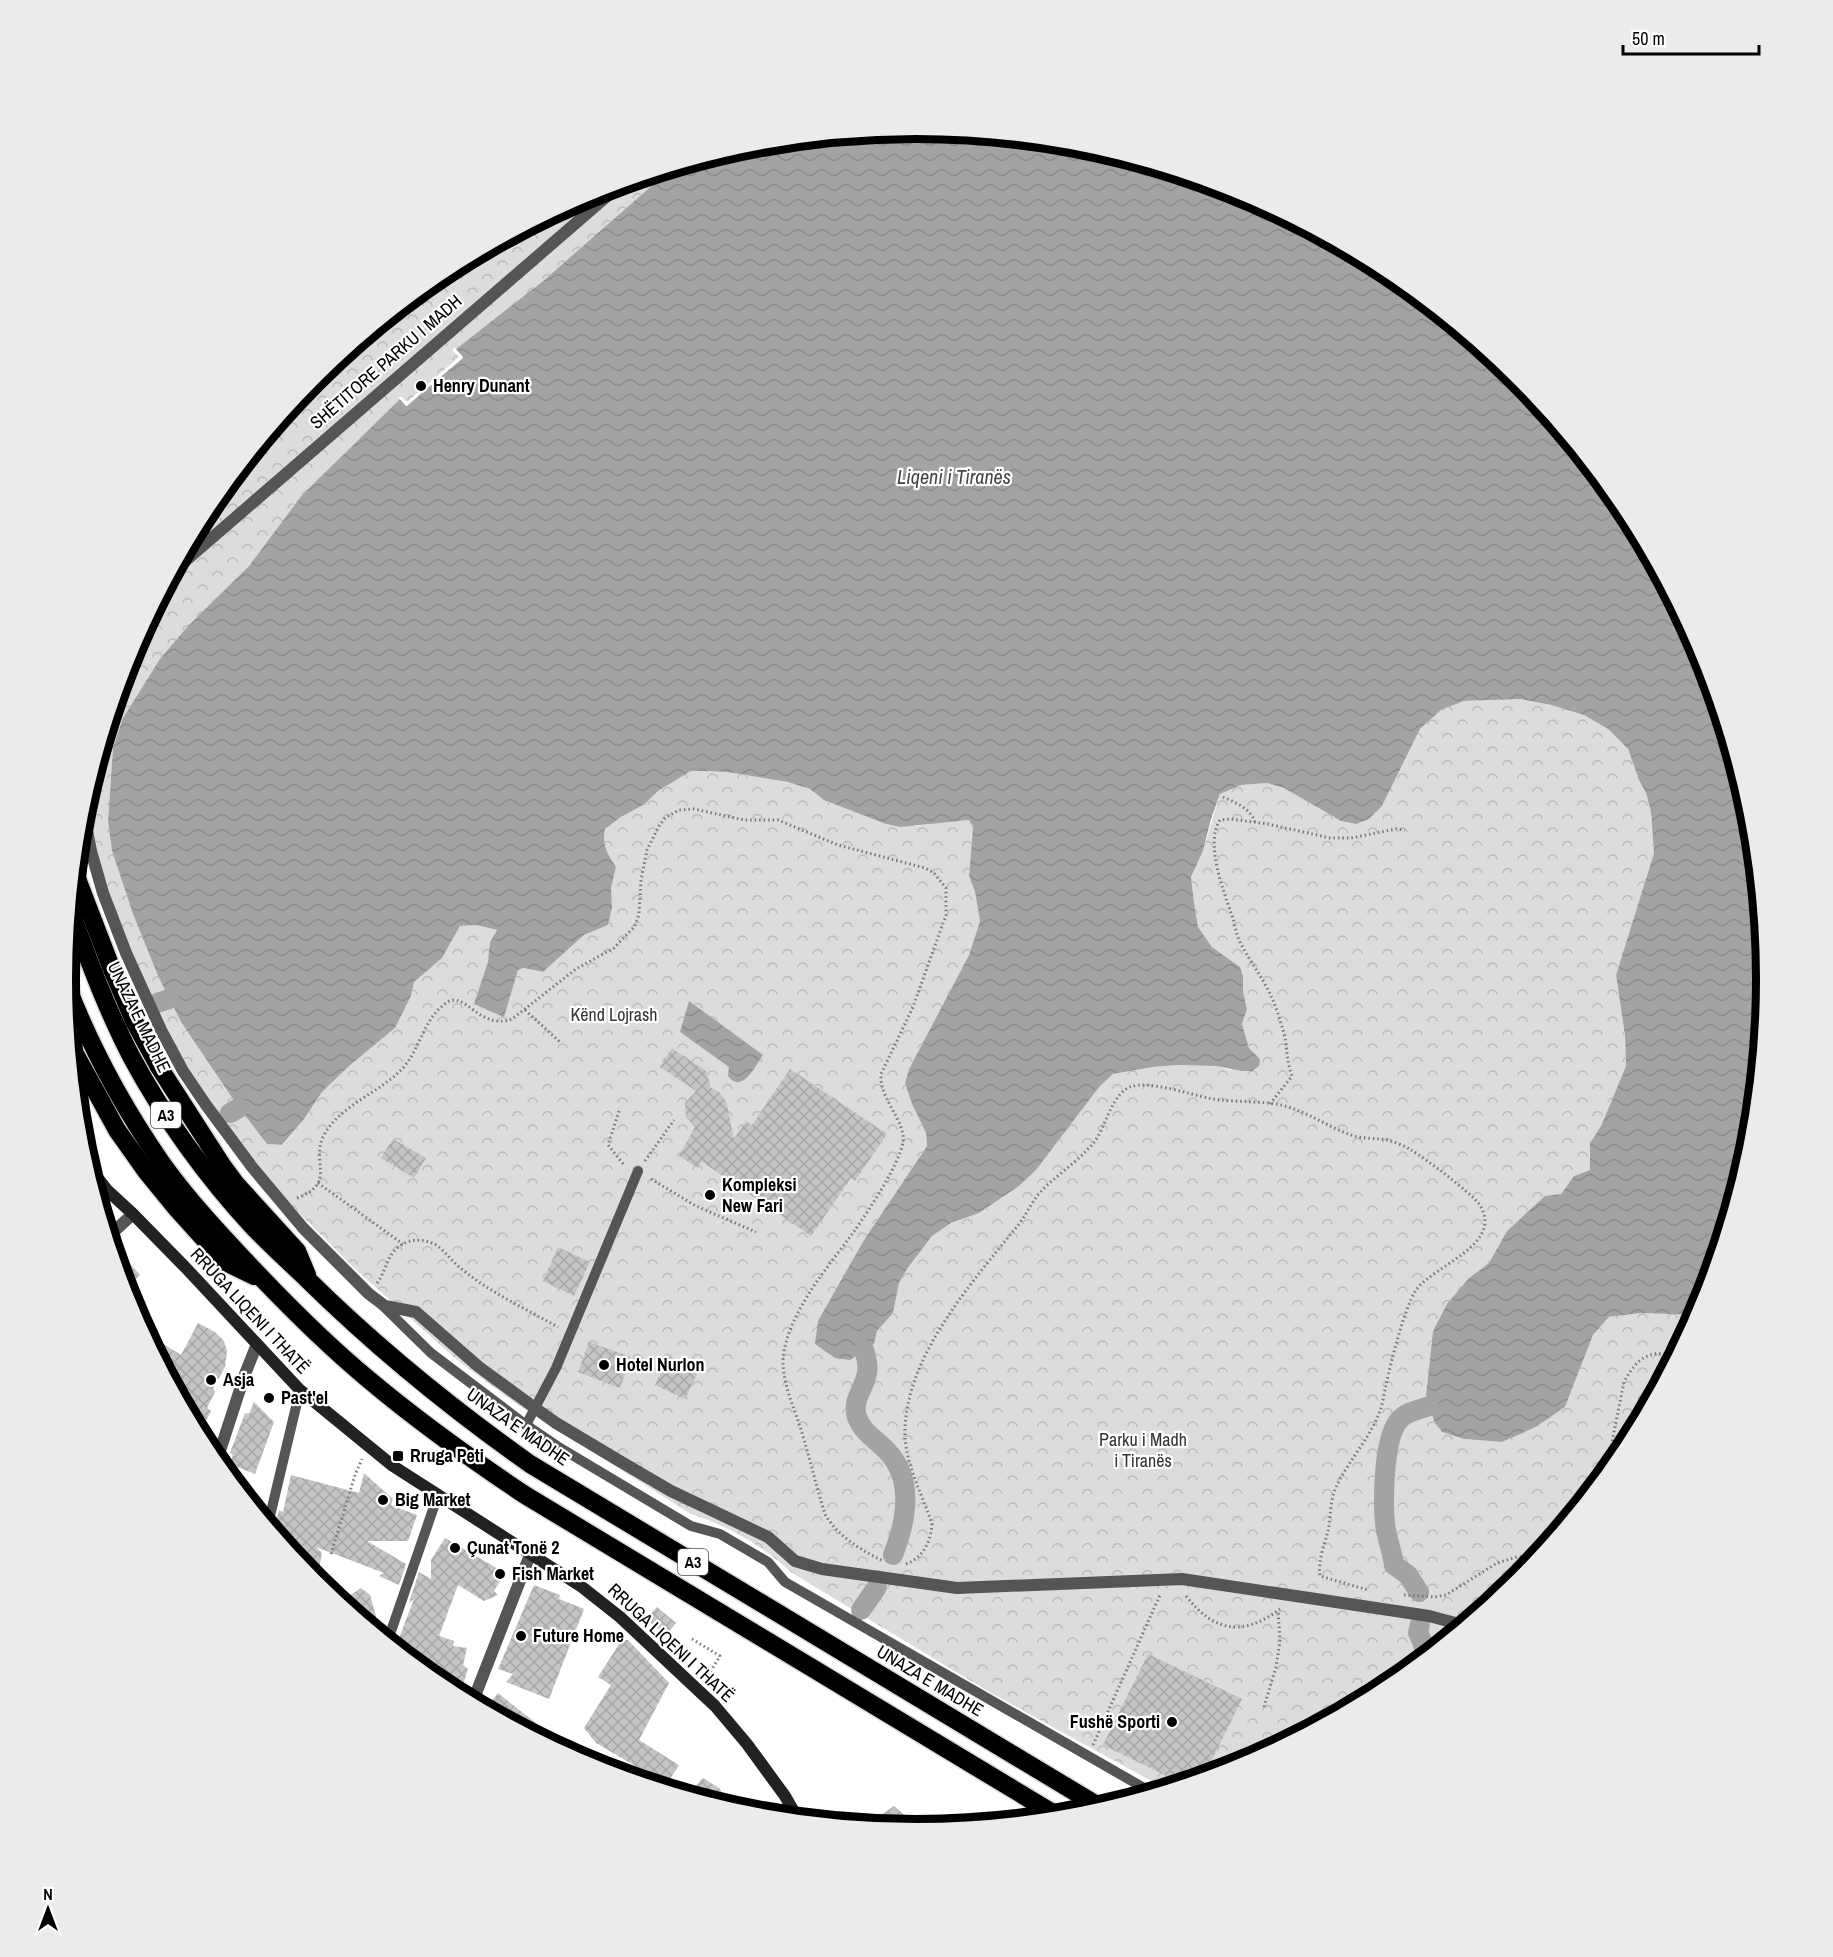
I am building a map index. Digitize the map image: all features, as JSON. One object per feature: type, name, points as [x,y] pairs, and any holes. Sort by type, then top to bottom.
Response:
[{"type":"highway","points":[[82,891],[134,1021],[159,1067],[193,1123],[236,1184],[297,1251],[310,1282]]},
{"type":"highway","name":"UNAZA E MADHE","points":[[78,931],[94,976],[120,1034],[166,1115],[193,1155],[254,1228],[383,1352],[476,1426],[530,1464],[1089,1800]]},
{"type":"highway","name":"A3","points":[[77,1009],[99,1059],[125,1106],[186,1195],[265,1281],[366,1378],[473,1461],[618,1553],[1044,1808]]},
{"type":"highway","points":[[82,1066],[117,1130],[177,1209],[225,1262],[265,1281]]},
{"type":"street","name":"SHËTITORE PARKU I MADH","points":[[189,557],[604,199]]},
{"type":"street","points":[[89,841],[103,893],[126,953],[161,1030],[183,1071],[225,1132],[304,1229],[378,1302],[385,1306],[416,1312],[480,1367],[556,1423],[671,1491],[768,1538],[788,1556],[804,1564],[846,1573],[957,1588],[1171,1579],[1207,1582],[1429,1616],[1455,1623]]},
{"type":"street","name":"RRUGA LIQENI I THATË","points":[[102,1184],[300,1390],[393,1466],[582,1587],[620,1617],[715,1706],[747,1744],[791,1808]]},
{"type":"street","points":[[115,1230],[133,1214]]},
{"type":"street","points":[[221,1449],[245,1374],[258,1344]]},
{"type":"street","points":[[476,1693],[530,1555]]},
{"type":"lane","points":[[526,1425],[556,1368],[637,1175]]},
{"type":"lane","points":[[378,1302],[431,1353],[557,1446],[691,1526],[720,1534],[768,1562],[785,1582],[1143,1787]]},
{"type":"lane","points":[[270,1514],[300,1390]]},
{"type":"lane","points":[[390,1633],[438,1496]]},
{"type":"path","points":[[1223,797],[1246,809],[1253,815],[1255,822]]},
{"type":"path","points":[[284,1203],[309,1192],[318,1182],[322,1168],[319,1156],[326,1133],[347,1110],[404,1067],[429,1023],[445,1003],[450,1000],[463,1002],[482,1017],[494,1022],[504,1022],[525,1010],[576,969],[614,948],[635,926],[639,914],[642,869],[651,841],[665,818],[679,810],[694,809],[744,820],[778,820],[838,845],[925,868],[942,881],[947,897],[946,915],[913,1007],[881,1074],[880,1082],[884,1096],[904,1138],[901,1152],[862,1220],[803,1306],[786,1342],[783,1361],[788,1389],[829,1522],[843,1536],[871,1555],[890,1564]]},
{"type":"path","points":[[1270,1104],[1292,1076],[1287,1062],[1286,1042],[1271,995],[1237,936],[1223,892],[1214,835],[1217,825],[1223,819],[1255,822],[1330,838],[1351,838],[1396,829],[1405,830]]},
{"type":"path","points":[[525,1010],[560,1042]]},
{"type":"path","points":[[903,1565],[909,1564],[924,1551],[932,1532],[932,1524],[905,1448],[906,1413],[914,1383],[930,1347],[975,1278],[1022,1221],[1037,1196],[1064,1173],[1096,1140],[1117,1098],[1127,1088],[1137,1085],[1156,1086],[1216,1100],[1270,1104],[1299,1110],[1355,1136],[1388,1140],[1411,1150],[1477,1201],[1485,1220],[1484,1230],[1473,1246],[1436,1271],[1416,1291],[1391,1363],[1380,1411],[1335,1488],[1319,1568],[1320,1576],[1370,1590]]},
{"type":"path","points":[[619,1111],[608,1145],[637,1175],[696,1206],[756,1232]]},
{"type":"path","points":[[637,1175],[674,1120]]},
{"type":"path","points":[[318,1182],[403,1244]]},
{"type":"path","points":[[384,1273],[393,1250],[403,1244],[421,1240],[435,1245],[462,1270],[480,1282],[570,1333]]},
{"type":"path","points":[[1610,1452],[1624,1382],[1629,1372],[1646,1356],[1654,1353],[1668,1354]]},
{"type":"path","points":[[331,1554],[355,1475],[364,1455]]},
{"type":"path","points":[[1402,1595],[1435,1597],[1446,1595],[1497,1563],[1525,1557]]},
{"type":"path","points":[[1086,1756],[1171,1579],[1196,1608],[1207,1618],[1220,1625],[1243,1627],[1255,1624],[1295,1596]]},
{"type":"path","points":[[1264,1707],[1276,1667],[1280,1641],[1278,1610]]},
{"type":"path","points":[[692,1639],[720,1656],[699,1691]]},
{"type":"green space","name":"Parku i Madh i Tiranës","points":[[660,179],[543,281],[456,349],[463,358],[406,406],[400,399],[302,495],[249,566],[225,591],[113,748],[108,821],[112,851],[133,914],[158,976],[181,1022],[239,1108],[267,1144],[283,1145],[322,1092],[395,1028],[411,996],[414,982],[442,958],[460,926],[476,925],[497,930],[491,942],[488,963],[475,1004],[504,1016],[518,970],[524,968],[543,972],[584,935],[608,925],[612,908],[611,888],[616,867],[606,849],[605,829],[645,804],[658,791],[691,771],[727,772],[788,782],[810,789],[824,800],[883,823],[917,826],[969,820],[973,827],[969,876],[975,892],[980,921],[969,955],[909,1069],[905,1082],[912,1104],[926,1133],[927,1146],[864,1240],[850,1360],[874,1344],[877,1331],[893,1313],[899,1283],[932,1236],[951,1223],[979,1213],[1019,1186],[1036,1170],[1099,1086],[1113,1074],[1178,1065],[1216,1066],[1230,1070],[1260,1059],[1249,1048],[1242,1024],[1247,1009],[1240,967],[1212,947],[1198,927],[1194,902],[1191,877],[1203,851],[1220,794],[1241,785],[1267,783],[1284,788],[1341,821],[1356,824],[1369,819],[1382,806],[1420,729],[1441,710],[1464,701],[1520,699],[1584,715],[1608,729],[1628,749],[1646,793],[1651,812],[1654,853],[1616,975],[1625,1036],[1626,1066],[1601,1126],[1590,1143],[1590,1170],[1574,1176],[1561,1194],[1545,1197],[1507,1231],[1489,1263],[1469,1278],[1433,1331],[1426,1395],[1434,1421],[1442,1432],[1464,1439],[1502,1442],[1536,1427],[1565,1407],[1593,1335],[1609,1317],[1641,1313],[1686,1315],[1644,1399],[1583,1490],[1548,1532],[1470,1610],[1428,1645],[1383,1677],[1336,1706],[1238,1755],[1156,1783],[991,1693],[792,1573],[745,1538],[719,1524],[691,1514],[515,1403],[457,1360],[353,1267],[248,1159],[179,1058],[115,915],[91,830],[105,761],[140,657],[163,607],[189,558],[250,467],[285,425],[363,347],[405,312],[450,280],[545,225],[595,202]]},
{"type":"water","name":"Liqeni i Tiranës","points":[[862,140],[971,140],[1026,146],[1134,167],[1238,202],[1288,225],[1383,280],[1428,312],[1470,347],[1548,425],[1583,467],[1615,512],[1670,607],[1693,657],[1728,761],[1749,869],[1755,924],[1755,1033],[1749,1088],[1728,1196],[1712,1249],[1686,1315],[1641,1313],[1609,1317],[1593,1335],[1565,1407],[1536,1427],[1502,1442],[1464,1439],[1442,1432],[1434,1421],[1426,1395],[1433,1331],[1447,1304],[1469,1278],[1489,1263],[1507,1231],[1545,1196],[1561,1194],[1574,1176],[1590,1170],[1590,1143],[1601,1126],[1626,1066],[1625,1036],[1616,975],[1654,853],[1651,812],[1646,793],[1628,749],[1608,729],[1584,715],[1520,699],[1464,701],[1441,710],[1420,729],[1382,806],[1369,819],[1356,824],[1341,821],[1284,788],[1267,783],[1241,785],[1220,794],[1203,851],[1191,877],[1194,902],[1198,927],[1212,947],[1240,967],[1247,1009],[1242,1024],[1249,1048],[1260,1059],[1259,1066],[1252,1071],[1242,1071],[1216,1066],[1178,1065],[1113,1074],[1099,1087],[1036,1170],[1019,1186],[979,1213],[951,1223],[932,1236],[899,1283],[893,1313],[877,1331],[874,1344],[850,1360],[835,1358],[815,1344],[818,1321],[864,1240],[927,1146],[926,1133],[905,1083],[909,1069],[969,955],[980,921],[975,892],[969,876],[973,827],[969,820],[900,827],[883,823],[824,800],[810,789],[788,782],[727,772],[691,771],[658,791],[645,804],[605,829],[606,849],[616,867],[611,888],[612,908],[608,925],[584,935],[543,972],[524,968],[518,970],[504,1017],[474,1004],[488,962],[490,942],[497,930],[476,925],[460,926],[442,958],[414,982],[411,996],[395,1028],[322,1092],[304,1119],[282,1145],[267,1144],[239,1108],[181,1022],[158,976],[133,914],[112,851],[108,821],[113,748],[123,718],[160,659],[188,626],[249,566],[302,495],[400,399],[407,406],[463,357],[456,349],[543,281],[660,179],[699,167],[807,146]]},
{"type":"water","points":[[689,1001],[763,1055],[753,1071],[743,1080],[733,1081],[728,1076],[729,1067],[680,1032]]},
{"type":"pier","points":[[454,347],[463,358],[406,406],[398,397],[402,397],[407,402],[459,357],[453,351]]},
{"type":"building","points":[[672,1048],[706,1071],[711,1088],[719,1092],[726,1101],[734,1139],[746,1121],[752,1125],[790,1069],[887,1134],[855,1181],[851,1178],[811,1236],[701,1161],[698,1168],[679,1156],[695,1127],[686,1117],[685,1103],[696,1091],[660,1067]]},
{"type":"building","points":[[393,1139],[426,1158],[414,1178],[381,1158]]},
{"type":"building","points":[[558,1247],[590,1262],[574,1296],[543,1281]]},
{"type":"building","points":[[124,1256],[140,1275],[133,1282]]},
{"type":"building","points":[[198,1323],[215,1332],[224,1341],[227,1351],[225,1367],[213,1389],[215,1392],[207,1408],[211,1411],[205,1424],[159,1341],[181,1355]]},
{"type":"building","name":"Hotel Nurlon","points":[[589,1342],[631,1357],[620,1388],[578,1372]]},
{"type":"building","points":[[668,1356],[699,1370],[685,1399],[655,1385]]},
{"type":"building","points":[[254,1402],[274,1422],[255,1474],[230,1463],[233,1455],[230,1453],[245,1413],[249,1414]]},
{"type":"building","points":[[364,1473],[393,1499],[391,1505],[417,1515],[408,1541],[367,1541],[406,1564],[399,1585],[379,1576],[384,1573],[316,1547],[322,1553],[319,1568],[276,1521],[279,1510],[283,1512],[291,1475],[359,1493]]},
{"type":"building","points":[[445,1538],[505,1573],[494,1591],[498,1595],[484,1601],[458,1585],[439,1636],[454,1641],[453,1646],[467,1648],[463,1665],[468,1669],[463,1685],[398,1640],[414,1599],[409,1603],[419,1572],[431,1579],[431,1560]]},
{"type":"building","points":[[534,1585],[560,1595],[559,1599],[584,1609],[549,1699],[506,1682],[513,1674],[498,1669]]},
{"type":"building","points":[[361,1588],[370,1595],[378,1622],[363,1610],[348,1596]]},
{"type":"building","points":[[657,1607],[676,1623],[666,1635],[646,1619]]},
{"type":"building","points":[[628,1640],[669,1683],[639,1740],[679,1765],[669,1781],[641,1772],[642,1770],[596,1743],[584,1728],[611,1685],[598,1677],[619,1644]]},
{"type":"building","name":"Fushë Sporti","points":[[1148,1654],[1242,1699],[1209,1766],[1187,1774],[1172,1779],[1103,1745]]},
{"type":"building","points":[[498,1693],[547,1732],[545,1732],[490,1702]]},
{"type":"building","points":[[703,1778],[719,1788],[725,1796],[699,1790],[693,1788]]},
{"type":"building","points":[[894,1806],[908,1819],[877,1818]]},
{"type":"waterway","points":[[157,1003],[169,999]]},
{"type":"waterway","points":[[230,1113],[239,1108]]},
{"type":"waterway","points":[[864,1350],[867,1370],[857,1401],[857,1417],[866,1431],[896,1462],[905,1488],[904,1515],[893,1555]]},
{"type":"waterway","points":[[1419,1592],[1408,1575],[1394,1565],[1385,1524],[1384,1485],[1387,1454],[1394,1427],[1406,1414],[1429,1406]]},
{"type":"waterway","points":[[861,1610],[877,1587]]},
{"type":"waterway","points":[[1420,1624],[1418,1633],[1424,1648]]},
{"type":"place","name":"Henry Dunant","points":[[421,386]]},
{"type":"place","name":"Kompleksi New Fari","points":[[710,1195]]},
{"type":"place","name":"Hotel Nurlon","points":[[604,1365]]},
{"type":"place","name":"Asja","points":[[211,1380]]},
{"type":"place","name":"Past'el","points":[[269,1398]]},
{"type":"place","name":"Rruga Peti","points":[[398,1456]]},
{"type":"place","name":"Big Market","points":[[383,1500]]},
{"type":"place","name":"Çunat Tonë 2","points":[[455,1548]]},
{"type":"place","name":"Fish Market","points":[[500,1574]]},
{"type":"place","name":"Future Home","points":[[521,1636]]},
{"type":"place","name":"Fushë Sporti","points":[[1172,1722]]},
{"type":"park label","name":"Kënd Lojrash","points":[[614,1015]]}]
